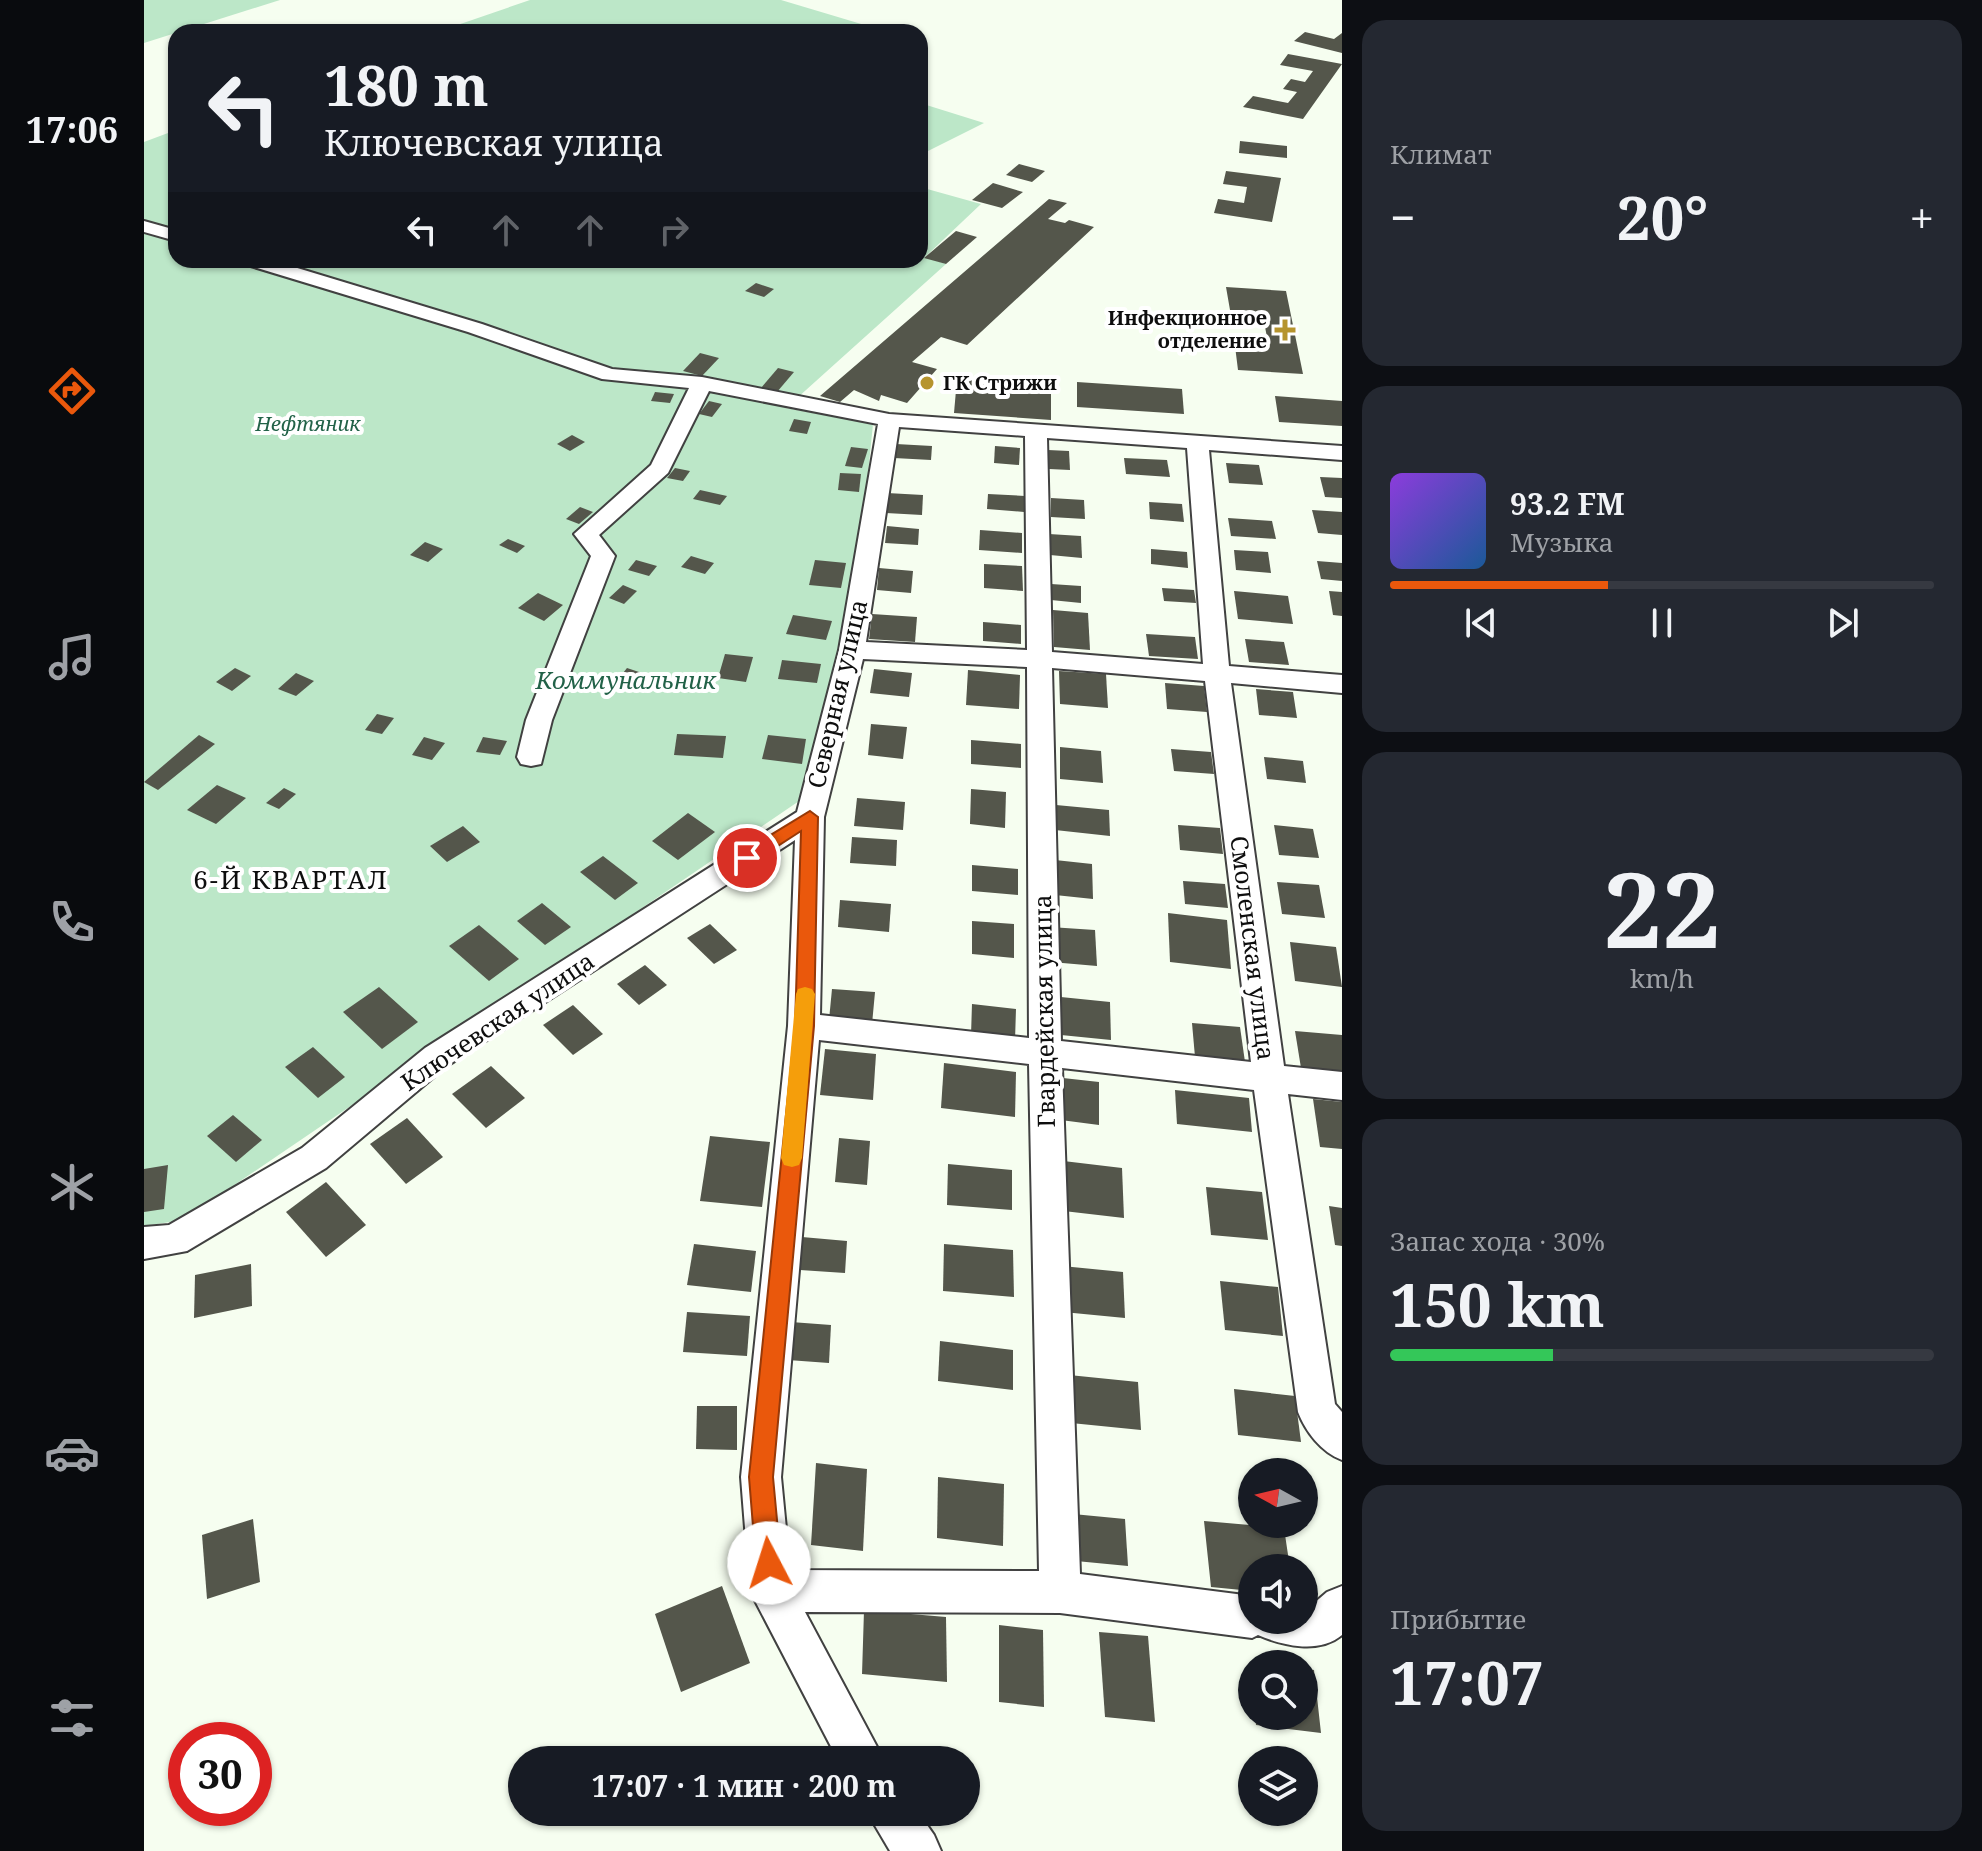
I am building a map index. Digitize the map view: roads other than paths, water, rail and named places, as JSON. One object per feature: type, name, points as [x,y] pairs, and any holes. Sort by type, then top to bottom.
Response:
[{"type":"street","points":[[144,226],[168,234]]},
{"type":"street","points":[[277,268],[475,328],[609,375],[702,383],[889,420],[1198,445],[1342,453]]},
{"type":"street","points":[[531,757],[539,720],[603,556],[586,534],[660,468],[702,383]]},
{"type":"street","name":"Северная улица","points":[[854,1746],[771,1591],[761,1477],[804,1026],[810,817],[852,650],[889,420]]},
{"type":"street","name":"Гвардейская улица","points":[[1036,430],[1045,1053],[1060,1592]]},
{"type":"street","name":"Смоленская улица","points":[[1198,445],[1217,674],[1269,1079],[1317,1412],[1342,1441]]},
{"type":"street","points":[[852,650],[1041,659],[1342,684]]},
{"type":"street","name":"Ключевская улица","points":[[144,1243],[174,1240],[314,1158],[436,1057],[810,817]]},
{"type":"street","points":[[804,1026],[1342,1086]]},
{"type":"street","points":[[771,1591],[1060,1592],[1238,1615]]},
{"type":"street","points":[[1318,1626],[1342,1607]]},
{"type":"street","points":[[900,1826],[918,1851]]},
{"type":"place","name":"Инфекционное отделение","points":[[1285,330]]},
{"type":"place","name":"ГК Стрижи","points":[[927,383]]},
{"type":"district","name":"6-Й КВАРТАЛ","points":[[291,880]]},
{"type":"park label","name":"Нефтяник","points":[[308,424]]},
{"type":"park label","name":"Коммунальник","points":[[626,681]]}]
